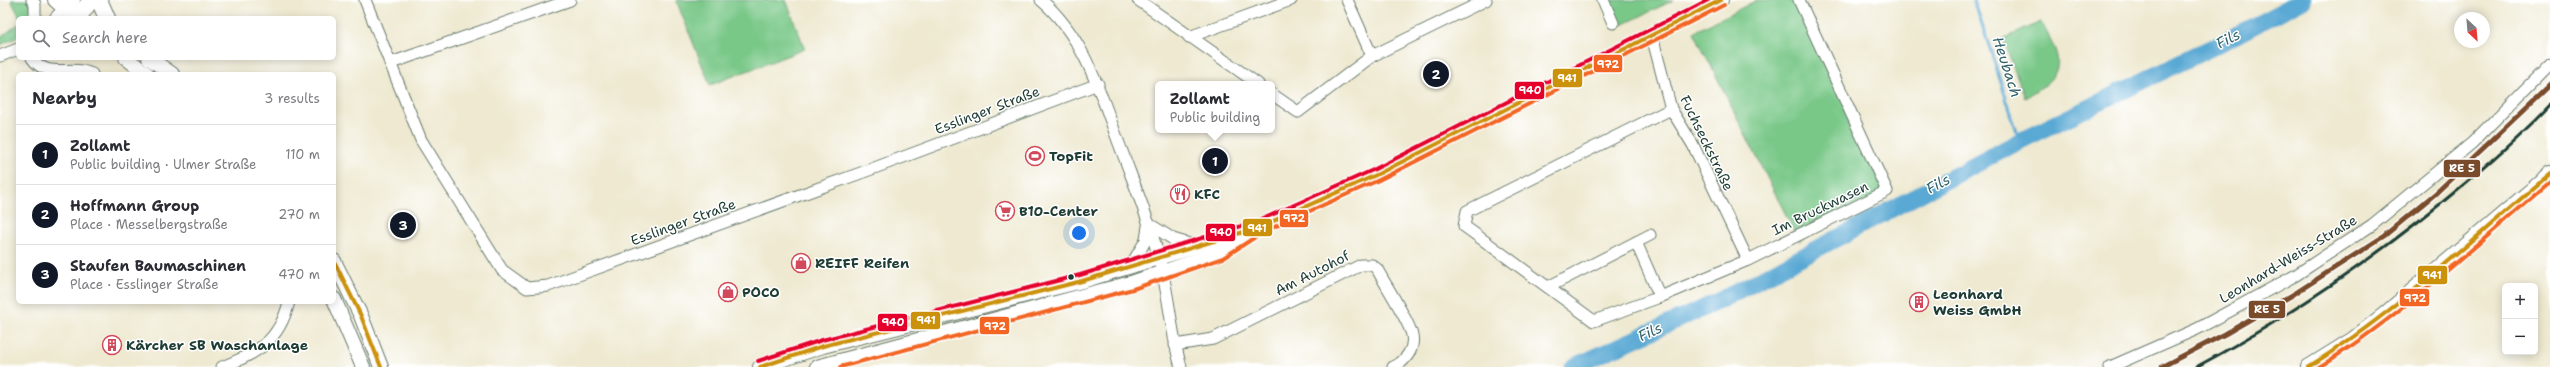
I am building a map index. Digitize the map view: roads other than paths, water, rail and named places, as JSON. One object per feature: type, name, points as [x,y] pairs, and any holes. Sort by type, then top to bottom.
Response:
[{"type":"highway","points":[[71,12],[91,0]]},
{"type":"highway","points":[[99,0],[106,16]]},
{"type":"main road","points":[[760,367],[823,346],[1159,259],[1196,246],[1260,227],[1376,175],[1721,0]]},
{"type":"main road","points":[[129,60],[144,72]]},
{"type":"main road","points":[[152,60],[169,72]]},
{"type":"main road","points":[[2308,367],[2353,339],[2382,316],[2550,174]]},
{"type":"main road","points":[[817,367],[843,363],[1163,273],[1221,252],[1260,227]]},
{"type":"main road","points":[[336,265],[361,316],[381,367]]},
{"type":"main road","points":[[336,304],[363,367]]},
{"type":"street","points":[[32,0],[35,4],[35,16]]},
{"type":"street","name":"Esslinger Straße","points":[[365,0],[421,140],[502,270],[527,288],[548,286],[713,228],[1098,84]]},
{"type":"street","points":[[391,63],[570,0]]},
{"type":"street","points":[[1041,0],[1051,8],[1074,39],[1098,84],[1159,259],[1163,273],[1175,345],[1181,367]]},
{"type":"street","points":[[1138,0],[1254,81]]},
{"type":"street","points":[[1189,37],[1292,0]]},
{"type":"street","points":[[1347,0],[1372,56]]},
{"type":"street","points":[[1275,96],[1298,112],[1372,56],[1486,0]]},
{"type":"street","points":[[1603,0],[1613,23]]},
{"type":"street","name":"Im Bruckwasen","points":[[1670,109],[1467,211],[1464,226],[1594,321],[1660,297],[1748,260],[1887,192],[1799,0]]},
{"type":"street","name":"Fuchseckstraße","points":[[1652,36],[1670,109],[1693,145],[1748,260]]},
{"type":"street","points":[[0,56],[16,50]]},
{"type":"street","points":[[33,60],[37,65],[49,71],[77,69],[86,72]]},
{"type":"street","name":"Leonhard-Weiss-Straße","points":[[2110,367],[2197,329],[2296,275],[2372,225],[2472,143],[2550,64]]},
{"type":"street","points":[[1148,224],[1173,239],[1196,246]]},
{"type":"street","points":[[1130,267],[1146,240],[1148,224]]},
{"type":"street","points":[[1548,287],[1650,235]]},
{"type":"street","points":[[1636,242],[1660,297]]},
{"type":"street","name":"Am Autohof","points":[[1175,345],[1213,339],[1361,265],[1372,265],[1377,269],[1412,335],[1411,350],[1401,364],[1393,367]]},
{"type":"street","points":[[222,367],[244,363],[275,335],[284,320],[288,304]]},
{"type":"waterway","name":"Heubach","points":[[1974,0],[2020,141]]},
{"type":"waterway","name":"Fils","points":[[1573,367],[1719,301],[2020,141],[2221,43],[2303,0]]},
{"type":"railway","points":[[2196,367],[2303,304],[2404,233],[2500,154],[2550,105]]},
{"type":"place","name":"Hoffmann Group","points":[[1436,74]]},
{"type":"place","name":"TopFit","points":[[1035,156]]},
{"type":"place","name":"Zollamt","points":[[1215,161]]},
{"type":"place","name":"KFC","points":[[1180,194]]},
{"type":"place","name":"B10-Center","points":[[1005,211]]},
{"type":"place","name":"Staufen Baumaschinen","points":[[403,225]]},
{"type":"place","name":"REIFF Reifen","points":[[801,263]]},
{"type":"place","name":"POCO","points":[[728,292]]},
{"type":"place","name":"Leonhard Weiss GmbH","points":[[1919,302]]},
{"type":"place","name":"Kärcher SB Waschanlage","points":[[112,345]]}]
